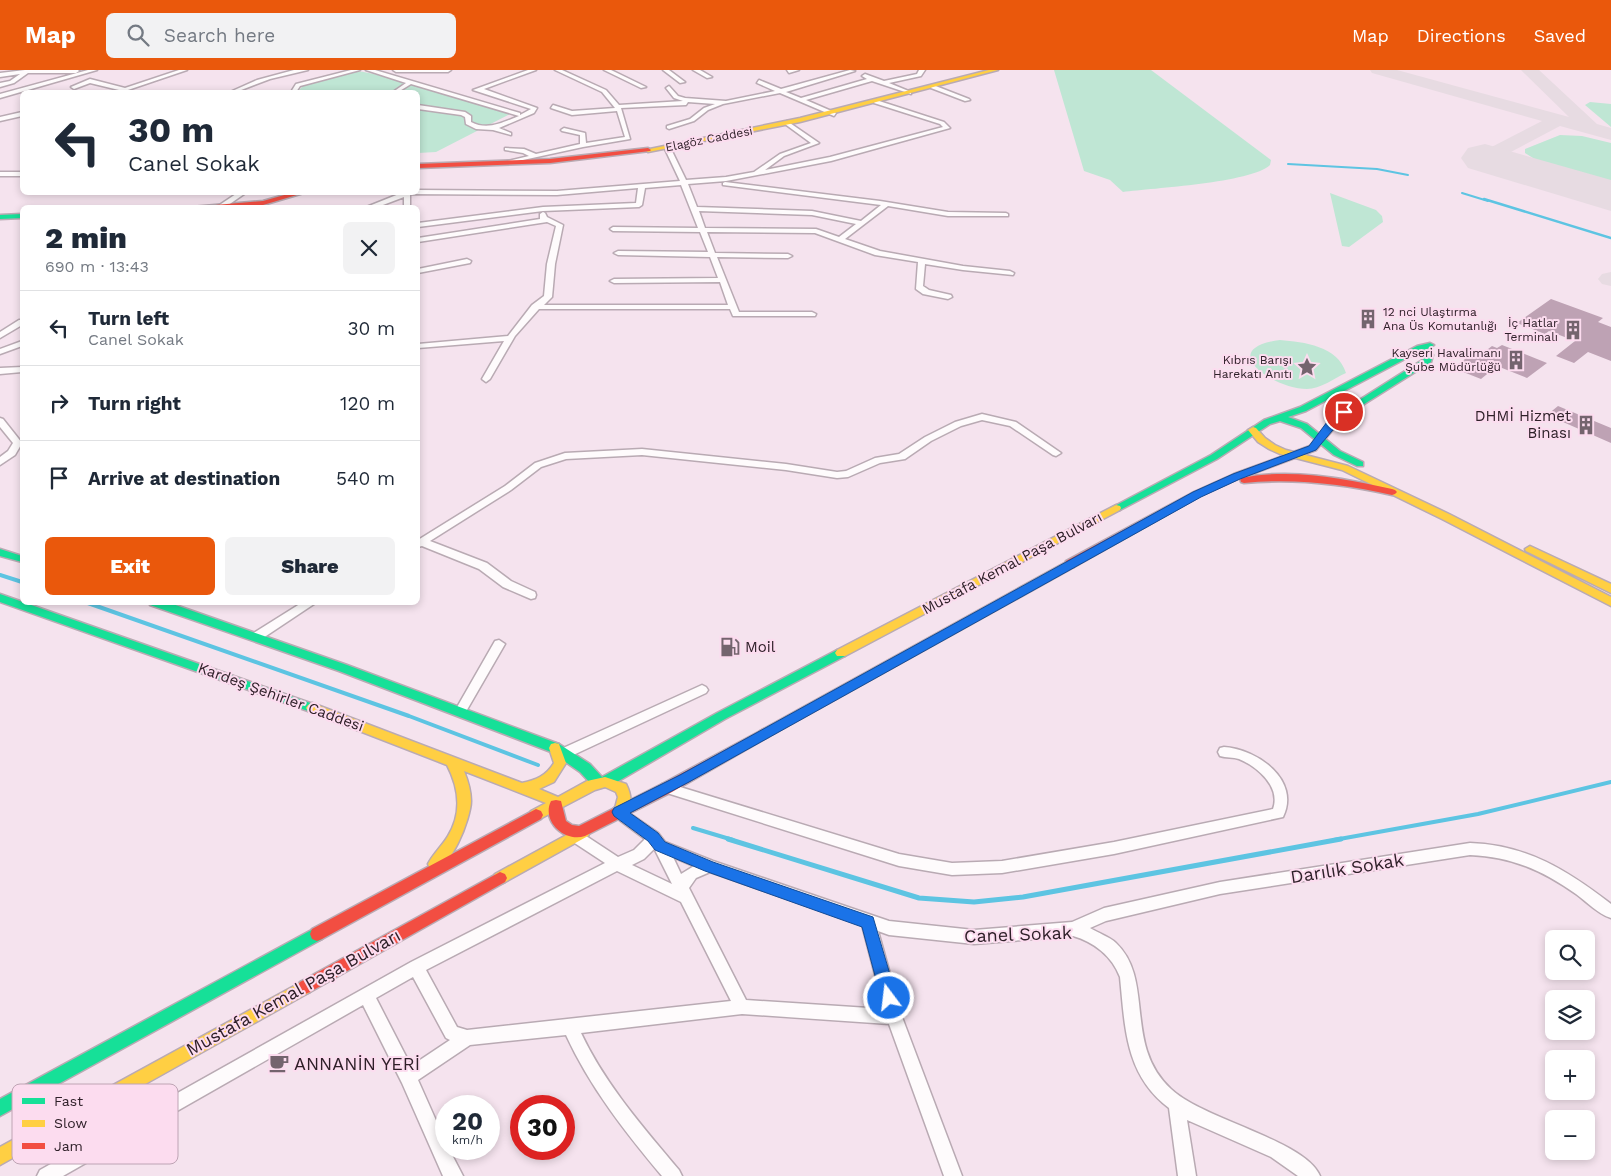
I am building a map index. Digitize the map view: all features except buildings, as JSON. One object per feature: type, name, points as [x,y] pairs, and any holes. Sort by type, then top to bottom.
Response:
[{"type":"main road","name":"Elagöz Caddesi","points":[[420,166],[504,164],[667,147],[834,114],[995,70]]},
{"type":"main road","points":[[236,205],[271,202],[294,195]]},
{"type":"main road","points":[[0,217],[20,216]]},
{"type":"main road","name":"Mustafa Kemal Paşa Bulvarı","points":[[558,804],[721,716],[1214,457],[1253,430],[1281,418],[1420,348],[1433,344]]},
{"type":"main road","name":"Mustafa Kemal Paşa Bulvarı","points":[[130,1084],[581,833],[667,788],[1219,484],[1313,448],[1344,412],[1428,360],[1429,355],[1420,348]]},
{"type":"main road","points":[[1281,418],[1304,426],[1336,453],[1611,589]]},
{"type":"main road","points":[[1253,430],[1259,439],[1268,446],[1293,455],[1343,467],[1611,602]]},
{"type":"main road","points":[[1219,484],[1257,478],[1316,478],[1358,483],[1392,492]]},
{"type":"main road","points":[[0,552],[20,558]]},
{"type":"main road","name":"Kardeş Şehirler Caddesi","points":[[0,598],[20,605]]},
{"type":"main road","name":"Kardeş Şehirler Caddesi","points":[[20,605],[270,692],[451,760],[558,804]]},
{"type":"main road","points":[[163,605],[256,637],[560,750],[601,782],[616,784],[624,792],[625,802],[620,812]]},
{"type":"main road","points":[[523,788],[544,783],[555,774],[560,763],[560,750]]},
{"type":"main road","points":[[425,874],[452,843],[465,810],[464,783],[451,760]]},
{"type":"main road","points":[[44,1084],[425,874],[558,804]]},
{"type":"main road","points":[[558,804],[555,814],[559,825],[568,831],[581,833]]},
{"type":"main road","points":[[0,1108],[12,1101]]},
{"type":"main road","name":"Mustafa Kemal Paşa Bulvarı","points":[[0,1156],[12,1149]]},
{"type":"street","points":[[0,74],[14,70]]},
{"type":"street","points":[[22,90],[94,70]]},
{"type":"street","points":[[159,70],[174,73]]},
{"type":"street","points":[[132,90],[184,70]]},
{"type":"street","points":[[237,90],[255,82],[288,72],[305,70]]},
{"type":"street","points":[[295,90],[298,85],[357,70]]},
{"type":"street","points":[[369,70],[518,114]]},
{"type":"street","points":[[396,70],[448,70]]},
{"type":"street","points":[[459,97],[533,70]]},
{"type":"street","points":[[504,164],[584,145],[628,138],[619,108],[604,91],[558,70]]},
{"type":"street","points":[[608,70],[643,87]]},
{"type":"street","points":[[666,70],[682,82]]},
{"type":"street","points":[[696,70],[709,77]]},
{"type":"street","points":[[789,72],[796,70]]},
{"type":"street","points":[[669,126],[692,120],[706,109],[782,92],[851,70],[909,94]]},
{"type":"street","points":[[883,83],[918,75],[922,70]]},
{"type":"street","points":[[0,74],[28,71],[88,72]]},
{"type":"street","points":[[0,85],[12,82],[28,71]]},
{"type":"street","points":[[803,100],[872,79]]},
{"type":"street","points":[[74,87],[90,81],[126,90]]},
{"type":"street","points":[[398,90],[410,82]]},
{"type":"street","points":[[760,82],[834,114]]},
{"type":"street","points":[[933,87],[967,100]]},
{"type":"street","points":[[669,88],[678,98],[726,103]]},
{"type":"street","points":[[479,89],[534,108],[532,112],[494,128]]},
{"type":"street","points":[[0,96],[20,91]]},
{"type":"street","points":[[0,103],[20,98]]},
{"type":"street","points":[[553,106],[572,113],[699,101]]},
{"type":"street","points":[[420,193],[544,193],[713,180],[799,166],[888,145],[948,128],[942,123],[876,102]]},
{"type":"street","points":[[420,107],[462,113],[468,116],[468,123],[472,126],[494,128],[509,134]]},
{"type":"street","points":[[0,119],[20,114]]},
{"type":"street","points":[[753,175],[782,155],[816,143],[787,124]]},
{"type":"street","points":[[564,130],[583,134],[584,145]]},
{"type":"street","points":[[667,147],[684,183],[736,314],[812,314]]},
{"type":"street","points":[[507,149],[524,151],[535,156]]},
{"type":"street","points":[[782,155],[799,166]]},
{"type":"street","points":[[0,174],[20,174]]},
{"type":"street","points":[[713,180],[724,184],[888,204],[948,214],[1006,216]]},
{"type":"street","points":[[420,224],[543,209],[639,206],[642,186]]},
{"type":"street","points":[[420,240],[544,221],[544,193]]},
{"type":"street","points":[[226,205],[240,195]]},
{"type":"street","points":[[375,205],[402,195]]},
{"type":"street","points":[[842,238],[888,204]]},
{"type":"street","points":[[694,209],[812,213],[862,223]]},
{"type":"street","points":[[486,379],[508,338],[535,307],[548,298],[551,264],[560,225],[544,218]]},
{"type":"street","points":[[613,228],[816,231],[842,238],[872,251],[922,261],[1010,273]]},
{"type":"street","points":[[618,253],[788,256]]},
{"type":"street","points":[[420,270],[466,261]]},
{"type":"street","points":[[922,261],[919,287],[926,292],[948,297]]},
{"type":"street","points":[[614,281],[722,280]]},
{"type":"street","points":[[535,307],[733,307]]},
{"type":"street","points":[[0,336],[20,323]]},
{"type":"street","points":[[420,346],[508,338]]},
{"type":"street","points":[[0,352],[20,344]]},
{"type":"street","points":[[0,371],[20,370]]},
{"type":"street","points":[[420,542],[508,488],[538,465],[565,456],[642,452],[842,475],[878,460],[902,457],[928,439],[958,424],[982,417],[1013,424],[1056,453]]},
{"type":"street","points":[[0,421],[18,443],[12,453],[1,461]]},
{"type":"street","points":[[1,461],[20,456]]},
{"type":"street","points":[[420,543],[483,566],[507,584],[531,595]]},
{"type":"street","points":[[256,637],[307,605]]},
{"type":"street","points":[[460,712],[499,644]]},
{"type":"street","points":[[560,750],[702,690]]},
{"type":"street","points":[[667,788],[899,860],[934,867],[986,869],[1114,848],[1270,817],[1278,813],[1281,808],[1279,791],[1269,773],[1248,756],[1235,752],[1224,752]]},
{"type":"street","name":"Canel Sokak","points":[[620,812],[657,841],[710,866],[868,922],[917,933],[974,937],[1073,929],[1103,941],[1121,962],[1128,977],[1137,1047],[1141,1061],[1158,1087],[1188,1113],[1277,1151],[1311,1176]]},
{"type":"street","points":[[581,833],[617,864],[683,893]]},
{"type":"street","points":[[178,1101],[416,967],[617,864],[636,858],[657,841],[742,1007]]},
{"type":"street","name":"Darılık Sokak","points":[[1073,929],[1104,915],[1220,888],[1470,849],[1502,851],[1532,861],[1572,884],[1611,912]]},
{"type":"street","points":[[683,893],[684,878],[694,871],[710,866]]},
{"type":"street","points":[[868,922],[894,1017],[953,1176]]},
{"type":"street","points":[[416,967],[452,1033],[466,1038],[742,1007],[894,1017]]},
{"type":"street","points":[[366,995],[408,1077],[449,1174]]},
{"type":"street","points":[[570,1026],[579,1049],[610,1100],[673,1176]]},
{"type":"street","points":[[408,1077],[466,1038]]},
{"type":"street","points":[[1177,1105],[1187,1176]]},
{"type":"street","points":[[46,1176],[67,1164]]},
{"type":"green space","points":[[1054,70],[1151,70],[1271,160],[1270,165],[1259,171],[1223,180],[1123,192],[1110,180],[1084,171]]},
{"type":"green space","points":[[354,71],[365,72],[433,89],[510,114],[436,152],[420,153],[420,90],[299,90],[304,85]]},
{"type":"green space","points":[[1590,102],[1611,104],[1611,127],[1585,105]]},
{"type":"green space","points":[[1560,135],[1582,136],[1611,143],[1611,184],[1541,163],[1525,153],[1525,149]]},
{"type":"green space","points":[[1330,193],[1376,210],[1382,216],[1383,222],[1349,247],[1342,246]]},
{"type":"green space","points":[[1280,340],[1309,344],[1328,351],[1342,364],[1346,373],[1312,389],[1280,383],[1256,368],[1251,359],[1252,351],[1261,345]]},
{"type":"waterway","points":[[1288,164],[1377,169],[1408,175]]},
{"type":"waterway","points":[[1462,193],[1488,201]]},
{"type":"waterway","points":[[1484,199],[1611,238]]},
{"type":"waterway","points":[[0,575],[20,581]]},
{"type":"waterway","points":[[94,605],[409,716],[538,765]]},
{"type":"waterway","points":[[1334,840],[1478,814],[1611,782]]},
{"type":"waterway","points":[[693,828],[733,840]]},
{"type":"waterway","points":[[728,839],[919,898],[974,902],[1023,897],[1341,839]]},
{"type":"taxiway","points":[[1378,70],[1558,119]]},
{"type":"taxiway","points":[[1529,70],[1588,125]]},
{"type":"taxiway","points":[[1485,158],[1558,119]]},
{"type":"taxiway","points":[[1558,119],[1611,134]]},
{"type":"runway","points":[[1485,158],[1611,196]]},
{"type":"traffic: fast","points":[[0,217],[20,216]]},
{"type":"traffic: fast","points":[[1116,508],[1214,457],[1267,422],[1303,409],[1402,357],[1430,345]]},
{"type":"traffic: fast","points":[[1339,416],[1428,360],[1429,355],[1420,348]]},
{"type":"traffic: fast","points":[[1281,418],[1304,426],[1337,453],[1360,464]]},
{"type":"traffic: fast","points":[[0,552],[20,558]]},
{"type":"traffic: fast","points":[[0,598],[312,708]]},
{"type":"traffic: fast","points":[[163,605],[343,668],[555,748],[585,768],[598,782]]},
{"type":"traffic: fast","points":[[605,782],[721,716],[841,653]]},
{"type":"traffic: fast","points":[[44,1084],[317,934]]},
{"type":"traffic: fast","points":[[0,1108],[12,1101]]},
{"type":"traffic: slow","points":[[648,150],[800,120],[995,70]]},
{"type":"traffic: slow","points":[[1253,430],[1272,447],[1295,456],[1345,468],[1446,517],[1611,602]]},
{"type":"traffic: slow","points":[[841,653],[1116,508]]},
{"type":"traffic: slow","points":[[1530,549],[1611,589]]},
{"type":"traffic: slow","points":[[764,734],[1070,564]]},
{"type":"traffic: slow","points":[[312,708],[560,803]]},
{"type":"traffic: slow","points":[[523,788],[540,784],[554,774],[560,763],[555,748]]},
{"type":"traffic: slow","points":[[435,864],[453,839],[463,815],[465,802],[463,788],[451,760]]},
{"type":"traffic: slow","points":[[536,815],[592,785],[605,782],[621,788],[625,797],[621,812]]},
{"type":"traffic: slow","points":[[500,878],[583,832]]},
{"type":"traffic: slow","points":[[130,1084],[305,987]]},
{"type":"traffic: slow","points":[[0,1156],[12,1149]]},
{"type":"traffic: jam","points":[[420,166],[550,161],[648,150]]},
{"type":"traffic: jam","points":[[231,205],[263,203],[293,195]]},
{"type":"traffic: jam","points":[[1070,564],[1197,494],[1237,476],[1313,448],[1339,416]]},
{"type":"traffic: jam","points":[[1244,480],[1263,478],[1319,479],[1392,492]]},
{"type":"traffic: jam","points":[[556,805],[557,817],[561,825],[569,830],[580,832],[667,788],[764,734]]},
{"type":"traffic: jam","points":[[317,934],[536,815]]},
{"type":"traffic: jam","points":[[305,987],[500,878]]},
{"type":"place","name":"12 nci Ulaştırma Ana Üs Komutanlığı","points":[[1368,319]]},
{"type":"place","name":"İç Hatlar Terminalı","points":[[1573,330]]},
{"type":"place","name":"Kayseri Havalimanı Şube Müdürlüğü","points":[[1516,360]]},
{"type":"place","name":"Kıbrıs Barışı Harekatı Anıtı","points":[[1307,367]]},
{"type":"place","name":"DHMİ Hizmet Binası","points":[[1586,425]]},
{"type":"place","name":"Moil","points":[[730,647]]},
{"type":"place","name":"ANNANİN YERİ","points":[[279,1063]]},
{"type":"route","points":[[889,998],[868,922],[710,866],[660,846],[653,837],[619,812],[684,779],[1197,494],[1237,476],[1313,448],[1331,424],[1344,412]]}]
